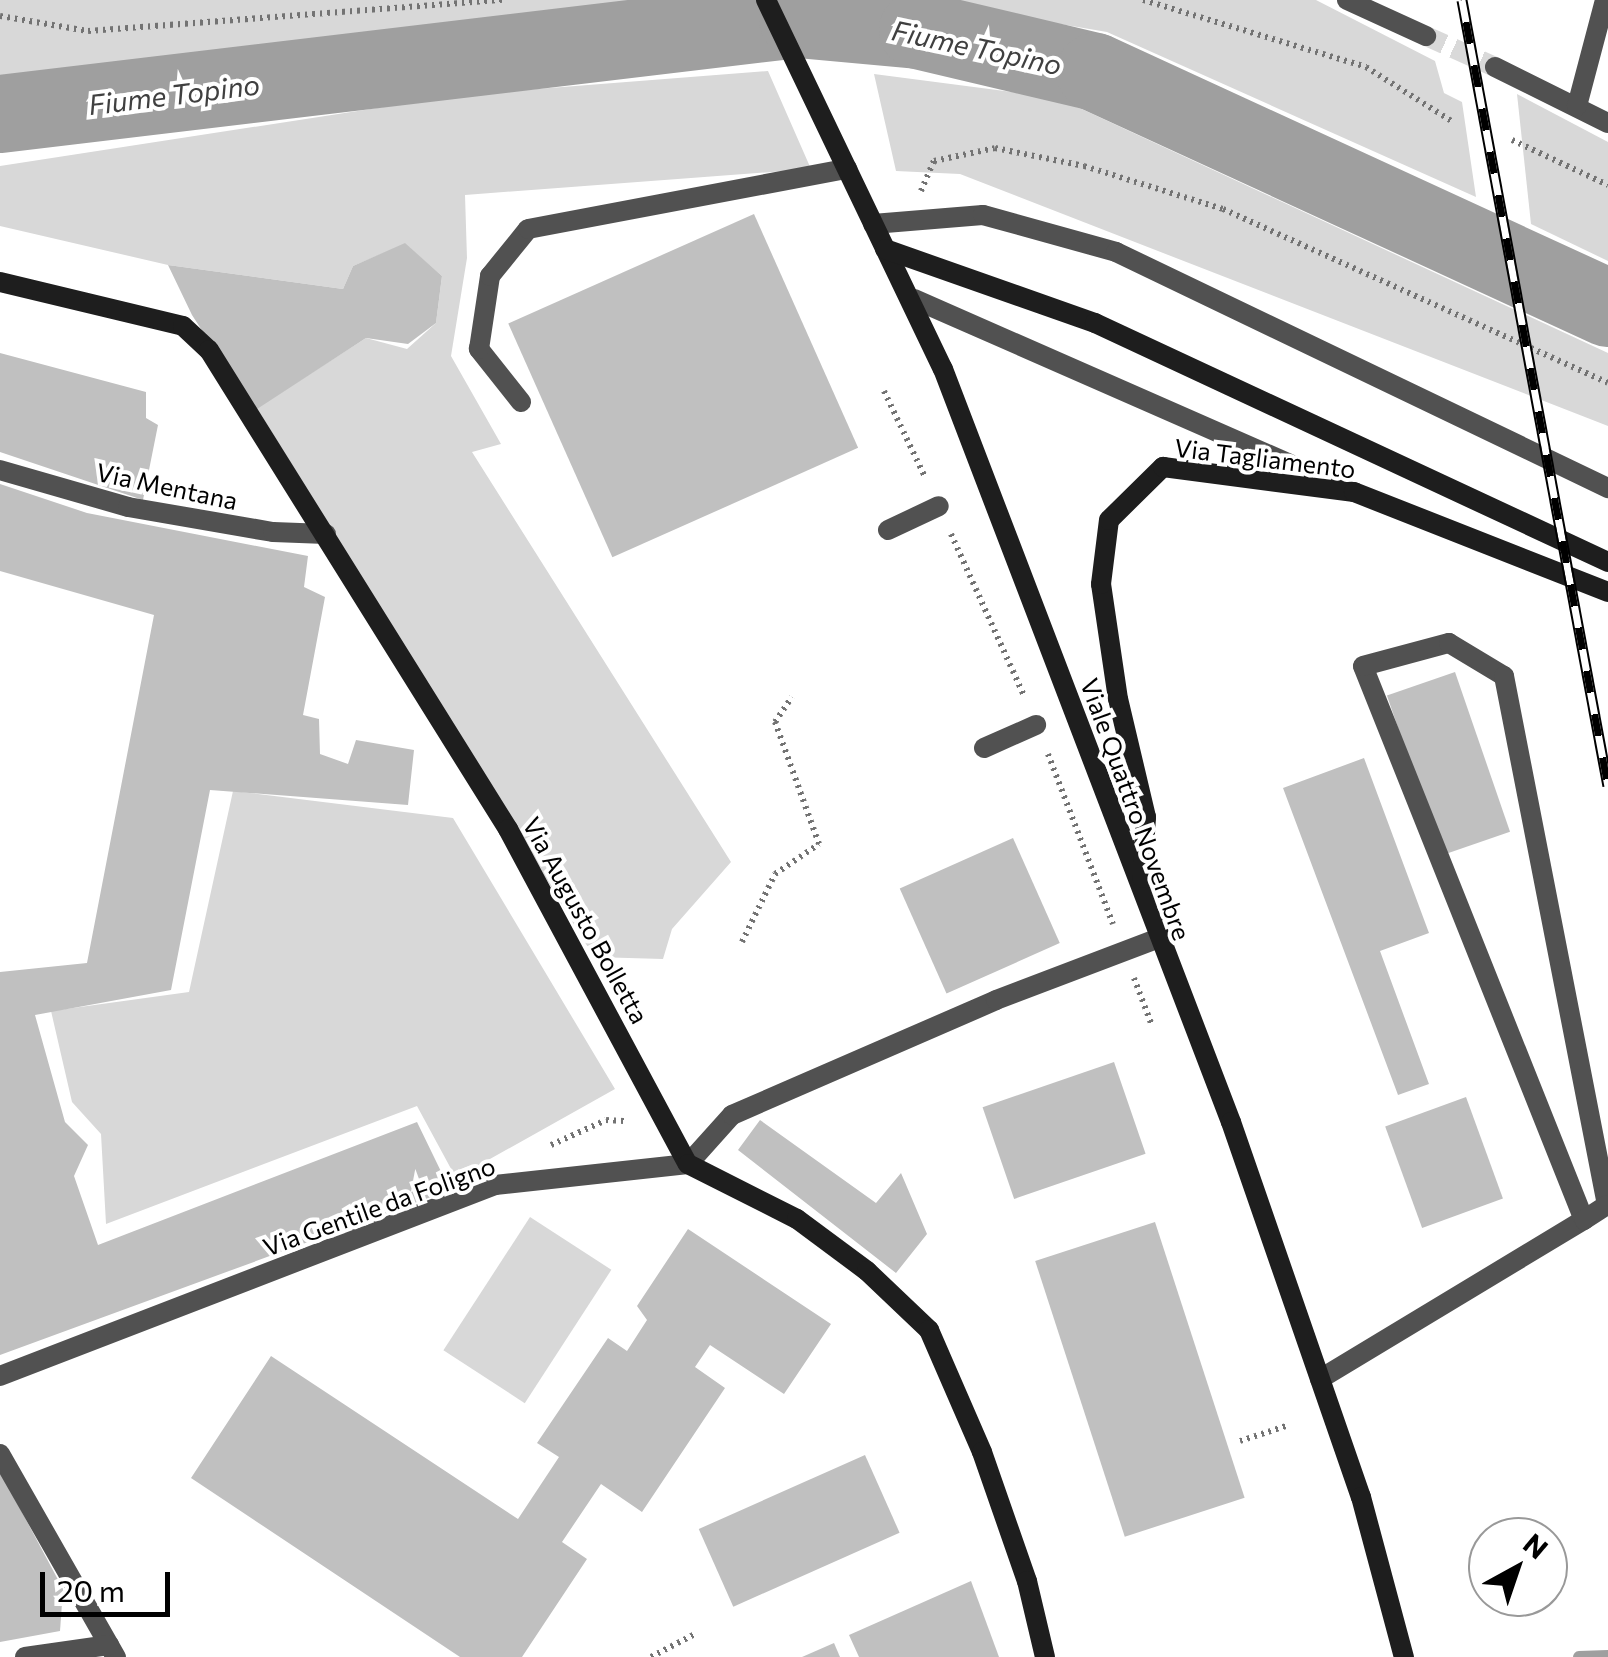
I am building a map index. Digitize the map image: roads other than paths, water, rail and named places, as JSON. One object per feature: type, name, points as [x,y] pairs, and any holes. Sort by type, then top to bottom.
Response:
[{"type":"main road","name":"Viale Quattro Novembre","points":[[766,0],[885,249],[914,300],[1141,885],[1157,939],[1231,1122],[1320,1379],[1404,1657]]},
{"type":"main road","name":"Via Tagliamento","points":[[885,249],[1095,324],[1608,562]]},
{"type":"main road","name":"Via Augusto Bolletta","points":[[0,282],[183,326],[209,350],[508,829],[688,1164]]},
{"type":"main road","name":"Via Tagliamento","points":[[1141,885],[1146,817],[1118,699],[1101,584],[1109,520],[1163,467],[1354,492],[1608,592]]},
{"type":"main road","points":[[688,1164],[797,1219],[867,1271],[929,1330],[988,1470],[1027,1581],[1044,1657]]},
{"type":"street","points":[[1347,0],[1426,36]]},
{"type":"street","points":[[1577,106],[1605,0]]},
{"type":"street","points":[[1495,68],[1608,123]]},
{"type":"street","points":[[520,402],[479,350],[490,276],[528,229],[847,169]]},
{"type":"street","points":[[874,224],[983,216],[1116,252],[1608,488]]},
{"type":"street","points":[[914,300],[1354,492]]},
{"type":"street","name":"Via Mentana","points":[[0,470],[128,507],[326,534]]},
{"type":"street","points":[[888,530],[939,506]]},
{"type":"street","points":[[1320,1379],[1584,1220],[1607,1205],[1504,676],[1449,644],[1363,666],[1584,1220]]},
{"type":"street","points":[[984,748],[1036,724]]},
{"type":"street","points":[[688,1164],[732,1115],[1157,939]]},
{"type":"street","name":"Via Gentile da Foligno","points":[[0,1376],[495,1185],[688,1164]]},
{"type":"street","points":[[0,1454],[113,1651],[25,1657]]},
{"type":"waterway","name":"Fiume Topino","points":[[0,114],[798,19],[918,30],[1095,72],[1608,308]]},
{"type":"waterway","points":[[1579,1657],[1608,1656]]},
{"type":"tunnel","points":[[1426,36],[1495,67]]},
{"type":"railway","points":[[1462,0],[1608,786]]}]
